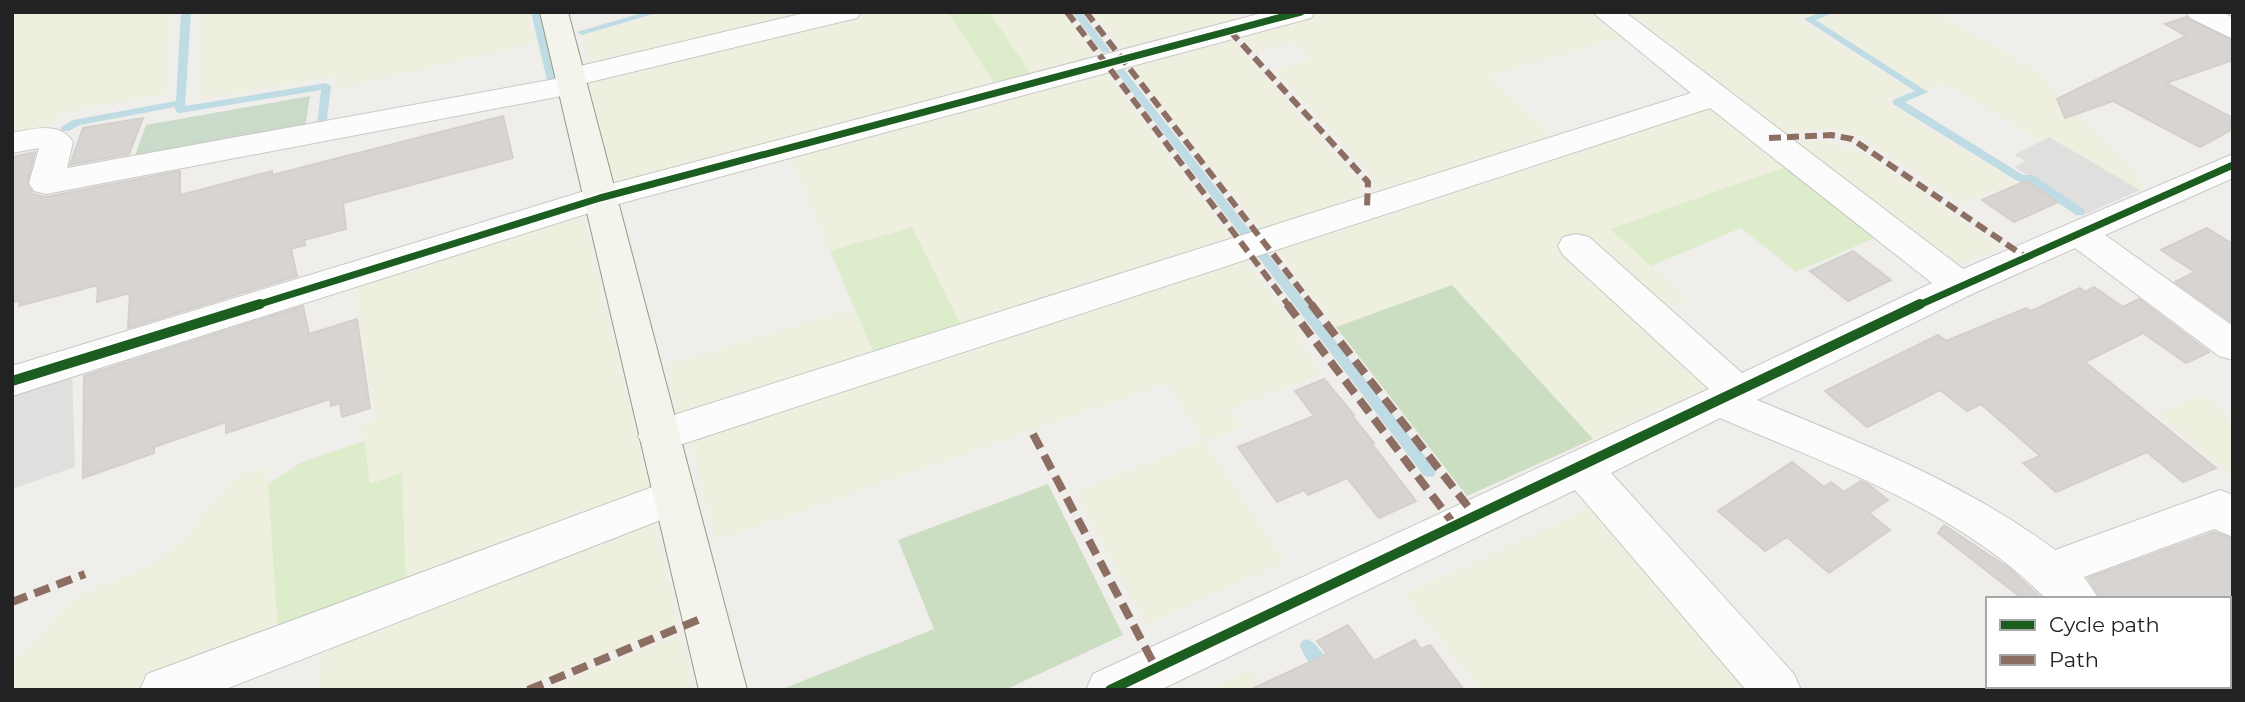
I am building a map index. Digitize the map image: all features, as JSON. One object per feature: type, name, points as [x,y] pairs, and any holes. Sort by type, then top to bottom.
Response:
[{"type":"street","points":[[554,12],[723,690]]},
{"type":"street","points":[[12,143],[43,137],[57,142],[46,183],[571,81],[847,12]]},
{"type":"street","points":[[12,381],[600,198],[1301,12]]},
{"type":"street","points":[[1606,12],[1959,285]]},
{"type":"street","points":[[2200,12],[2233,30]]},
{"type":"street","points":[[658,436],[1714,96]]},
{"type":"street","points":[[1110,690],[1581,468],[1959,285],[2233,165]]},
{"type":"street","points":[[2077,232],[2233,346]]},
{"type":"street","points":[[1576,246],[1729,397],[1949,502],[2064,584],[2220,508],[2233,519]]},
{"type":"street","points":[[1581,468],[1777,690]]},
{"type":"street","points":[[164,690],[674,497]]},
{"type":"green space","points":[[12,12],[171,12],[165,94],[66,112],[37,134],[12,139]]},
{"type":"green space","points":[[202,12],[528,12],[535,43],[338,89],[340,75],[198,99]]},
{"type":"green space","points":[[665,12],[834,12],[590,68],[582,35]]},
{"type":"green space","points":[[864,12],[948,12],[996,86],[629,180],[613,177],[589,82],[599,75]]},
{"type":"green space","points":[[948,12],[989,12],[1033,77],[996,86]]},
{"type":"green space","points":[[989,12],[1062,12],[1095,55],[1087,62],[1033,77]]},
{"type":"green space","points":[[1093,12],[1231,12],[1239,21],[1124,51]]},
{"type":"green space","points":[[1321,12],[1589,12],[1621,37],[1488,76],[1558,141],[1379,199],[1377,180],[1275,70],[1312,59],[1296,42],[1257,53],[1240,34]]},
{"type":"green space","points":[[1615,12],[1820,12],[1798,20],[1909,89],[1884,101],[2016,182],[1962,204],[1865,139],[1834,129],[1772,132]]},
{"type":"green space","points":[[1843,12],[1936,12],[2041,74],[2073,112],[2137,174],[2144,188],[2140,190],[2050,137],[2042,141],[1943,83],[1927,91],[1817,20]]},
{"type":"green space","points":[[1229,37],[1361,184],[1357,206],[1265,234],[1128,64]]},
{"type":"green space","points":[[1105,70],[1234,242],[962,329],[912,227],[830,251],[789,154]]},
{"type":"green space","points":[[310,96],[305,128],[133,161],[146,125]]},
{"type":"green space","points":[[1711,106],[1791,165],[1611,229],[1688,299],[1656,312],[1712,384],[1593,439],[1453,285],[1336,327],[1275,248]]},
{"type":"green space","points":[[1825,141],[1867,155],[2000,247],[1959,265],[1945,264],[1787,143]]},
{"type":"green space","points":[[1785,167],[1879,236],[1796,272],[1741,228],[1651,266],[1610,229]]},
{"type":"green space","points":[[570,213],[583,217],[649,489],[406,585],[402,474],[370,484],[362,424],[376,419],[353,281]]},
{"type":"green space","points":[[912,227],[964,331],[876,359],[830,251]]},
{"type":"green space","points":[[1243,257],[1303,336],[1297,339],[1322,374],[1229,409],[1241,427],[1205,441],[1286,562],[1146,624],[1075,492],[1204,440],[1167,383],[716,541],[689,437]]},
{"type":"green space","points":[[1452,285],[1593,439],[1467,496],[1336,327]]},
{"type":"green space","points":[[854,308],[876,359],[679,417],[666,365]]},
{"type":"green space","points":[[2204,394],[2233,423],[2233,476],[2157,414]]},
{"type":"green space","points":[[364,441],[370,484],[402,473],[406,585],[278,633],[268,484],[302,462]]},
{"type":"green space","points":[[267,466],[278,633],[130,690],[12,690],[12,659],[26,653],[66,605],[90,590],[149,566],[184,539],[235,477]]},
{"type":"green space","points":[[1048,484],[1123,635],[1005,690],[780,690],[934,629],[898,540]]},
{"type":"green space","points":[[1596,505],[1757,690],[1482,690],[1404,595]]},
{"type":"green space","points":[[652,517],[678,623],[517,690],[319,690],[322,637]]},
{"type":"green space","points":[[681,634],[693,690],[543,690]]},
{"type":"green space","points":[[1250,670],[1261,690],[1208,690]]},
{"type":"shaded area","points":[[2049,137],[2140,190],[2086,214],[2015,167],[2025,161],[2014,155]]},
{"type":"shaded area","points":[[72,370],[75,467],[12,489],[12,389]]},
{"type":"building","points":[[2186,17],[2233,41],[2233,60],[2166,83],[2233,118],[2233,129],[2200,147],[2113,101],[2065,118],[2057,99],[2186,36],[2165,24]]},
{"type":"building","points":[[503,116],[513,158],[343,203],[346,229],[304,240],[305,245],[291,249],[297,276],[128,328],[130,293],[97,302],[98,285],[19,306],[20,300],[12,303],[12,157],[35,152],[27,184],[33,194],[45,197],[180,171],[180,195],[272,171],[272,175]]},
{"type":"building","points":[[143,118],[129,154],[70,165],[83,128]]},
{"type":"building","points":[[2026,181],[2058,202],[2014,222],[1982,200]]},
{"type":"building","points":[[2207,228],[2233,244],[2233,323],[2175,282],[2195,272],[2161,250]]},
{"type":"building","points":[[1853,251],[1891,280],[1848,301],[1810,271]]},
{"type":"building","points":[[2094,287],[2123,307],[2139,299],[2209,352],[2186,363],[2143,333],[2085,362],[2216,468],[2183,482],[2147,452],[2056,492],[2023,463],[2040,456],[1981,404],[1967,411],[1940,390],[1867,427],[1825,391],[1938,335],[1946,341],[2026,308],[2031,311],[2080,288],[2085,292]]},
{"type":"building","points":[[303,306],[309,334],[357,319],[370,408],[342,417],[340,403],[331,406],[330,399],[226,433],[226,422],[154,447],[154,453],[83,478],[84,376]]},
{"type":"building","points":[[1324,379],[1354,415],[1352,416],[1374,443],[1372,444],[1416,501],[1379,518],[1347,478],[1308,495],[1304,490],[1277,502],[1238,447],[1314,416],[1295,391]]},
{"type":"building","points":[[1792,462],[1824,487],[1831,482],[1844,492],[1861,481],[1868,484],[1888,500],[1869,513],[1890,530],[1829,573],[1787,537],[1765,551],[1718,511]]},
{"type":"building","points":[[1944,525],[2010,569],[2040,597],[2020,597],[1938,533]]},
{"type":"building","points":[[2214,532],[2233,539],[2233,599],[2100,597],[2088,578]]},
{"type":"building","points":[[1348,625],[1374,661],[1415,640],[1421,649],[1430,645],[1464,690],[1250,690],[1327,654],[1317,641]]},
{"type":"waterway","points":[[180,103],[186,12]]},
{"type":"waterway","points":[[536,12],[552,80]]},
{"type":"waterway","points":[[582,32],[656,12]]},
{"type":"waterway","points":[[1076,12],[1105,50]]},
{"type":"waterway","points":[[1831,12],[1809,19],[1923,92],[1897,102],[2023,180],[2029,177],[2080,212]]},
{"type":"waterway","points":[[1119,69],[1247,235]]},
{"type":"waterway","points":[[180,103],[180,110],[326,86],[322,125]]},
{"type":"waterway","points":[[65,129],[77,122],[180,103]]},
{"type":"waterway","points":[[1262,254],[1429,472]]},
{"type":"waterway","points":[[1307,646],[1325,671]]},
{"type":"marked path","points":[[1067,12],[1456,527]]},
{"type":"marked path","points":[[1086,12],[1476,517]]},
{"type":"marked path","points":[[1230,31],[1368,182],[1367,207]]},
{"type":"marked path","points":[[1769,138],[1831,135],[1852,139],[2024,256]]},
{"type":"marked path","points":[[1033,434],[1156,668]]},
{"type":"marked path","points":[[12,602],[85,574]]},
{"type":"marked path","points":[[528,690],[705,617]]},
{"type":"cycle path","points":[[12,381],[600,198],[1301,12]]},
{"type":"cycle path","points":[[1110,690],[1581,468],[1959,285],[2233,165]]}]
